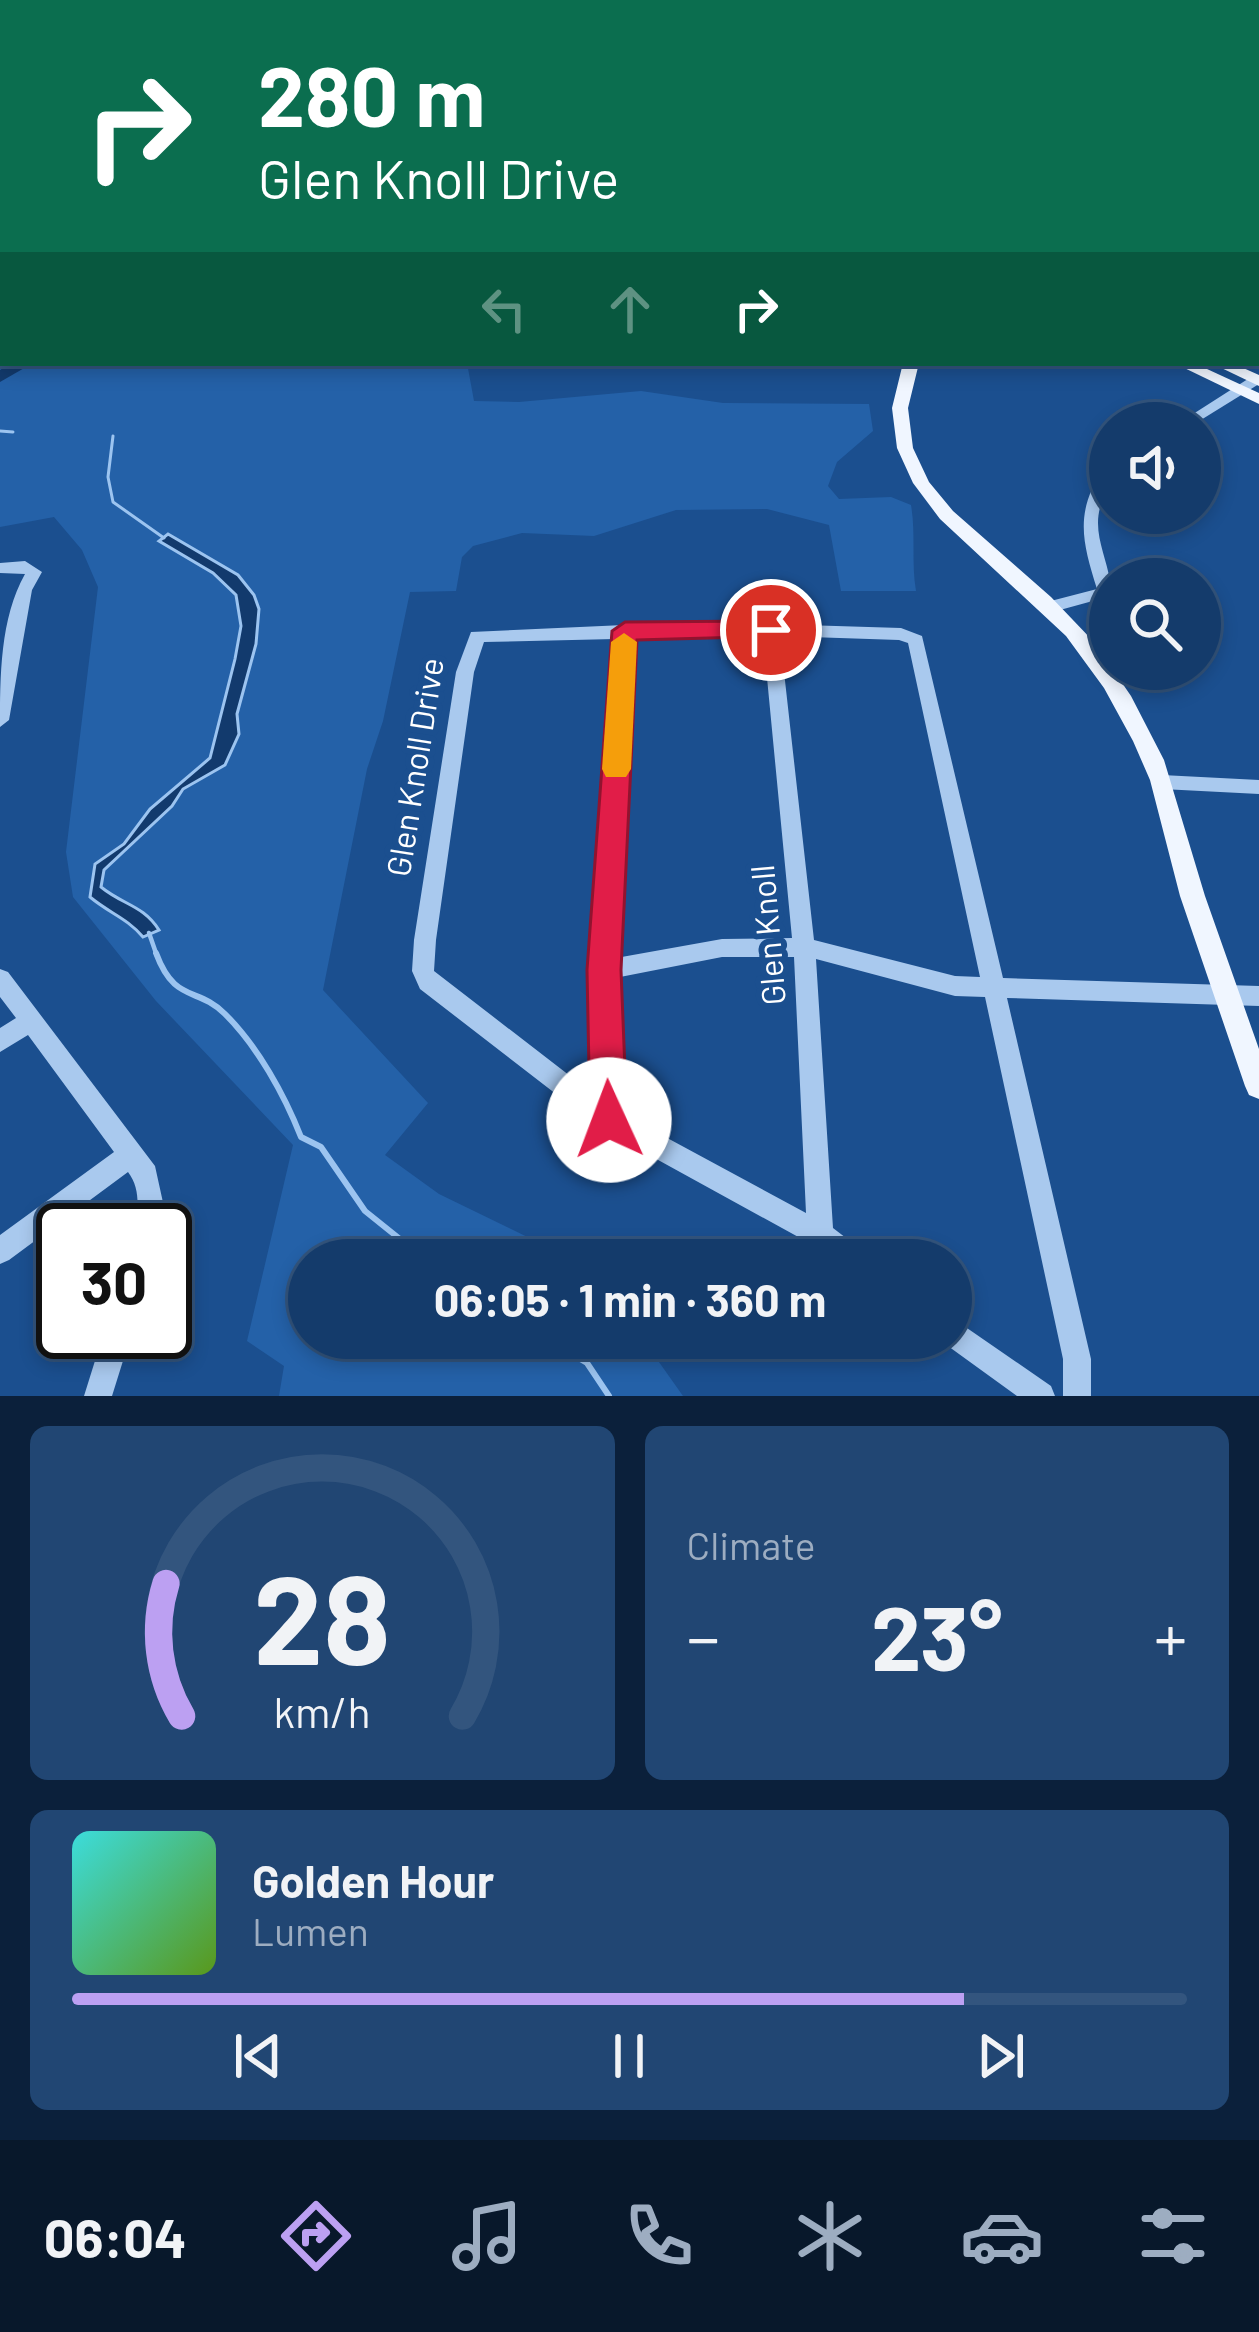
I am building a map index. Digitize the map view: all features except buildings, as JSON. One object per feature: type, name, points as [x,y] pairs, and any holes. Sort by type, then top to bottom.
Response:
[{"type":"main road","points":[[910,366],[899,400],[900,439],[923,485],[946,516],[1049,607],[1106,673],[1162,782],[1183,867],[1259,1086]]},
{"type":"main road","points":[[1188,366],[1259,400]]},
{"type":"main road","points":[[1226,366],[1258,381]]},
{"type":"street","points":[[1221,402],[1258,381]]},
{"type":"street","points":[[0,568],[25,566],[34,572],[24,590],[6,659],[0,720]]},
{"type":"street","points":[[1049,607],[1089,601]]},
{"type":"street","name":"Glen Knoll Drive","points":[[825,1239],[609,1120],[428,982],[422,971],[472,641],[490,633],[771,630],[901,634],[916,640],[1077,1359],[1077,1396]]},
{"type":"street","name":"Glen Knoll","points":[[771,630],[804,947],[820,1235]]},
{"type":"street","points":[[609,1120],[604,970],[625,631]]},
{"type":"street","points":[[1162,782],[1259,787]]},
{"type":"street","points":[[604,970],[722,948],[804,947],[955,986],[1259,996]]},
{"type":"street","points":[[0,979],[132,1154],[149,1190],[149,1203]]},
{"type":"street","points":[[0,1040],[29,1022]]},
{"type":"street","points":[[0,1250],[132,1154]]},
{"type":"street","points":[[972,1345],[1041,1396]]},
{"type":"street","points":[[98,1396],[110,1359]]},
{"type":"shaded area","points":[[0,366],[468,366],[474,401],[519,402],[641,391],[723,403],[869,404],[873,431],[837,462],[828,486],[839,499],[891,497],[911,505],[916,591],[841,591],[829,525],[767,509],[676,510],[594,536],[522,533],[473,546],[462,557],[456,591],[410,592],[383,721],[367,769],[323,990],[428,1103],[385,1155],[439,1194],[531,1239],[288,1239],[288,1359],[657,1359],[683,1396],[279,1396],[284,1366],[247,1341],[293,1145],[156,1001],[73,897],[66,852],[98,587],[82,550],[54,517],[0,527]]},
{"type":"shaded area","points":[[168,534],[238,575],[259,609],[256,644],[237,714],[239,734],[225,765],[183,789],[172,806],[104,870],[101,887],[139,910],[159,930],[143,937],[90,897],[95,864],[124,844],[150,809],[210,758],[241,626],[236,595],[213,573],[159,541]]},
{"type":"waterway","points":[[0,377],[19,366]]},
{"type":"waterway","points":[[0,431],[13,432]]},
{"type":"waterway","points":[[113,436],[108,477],[113,502],[164,538]]},
{"type":"waterway","points":[[149,933],[157,956]]},
{"type":"waterway","points":[[156,953],[171,980],[215,1005],[237,1027],[269,1072],[301,1137],[321,1147],[365,1211],[400,1239]]},
{"type":"waterway","points":[[580,1359],[609,1396]]},
{"type":"slow traffic","points":[[616,769],[624,642]]},
{"type":"route","points":[[609,1120],[604,970],[625,631],[771,630]]}]
